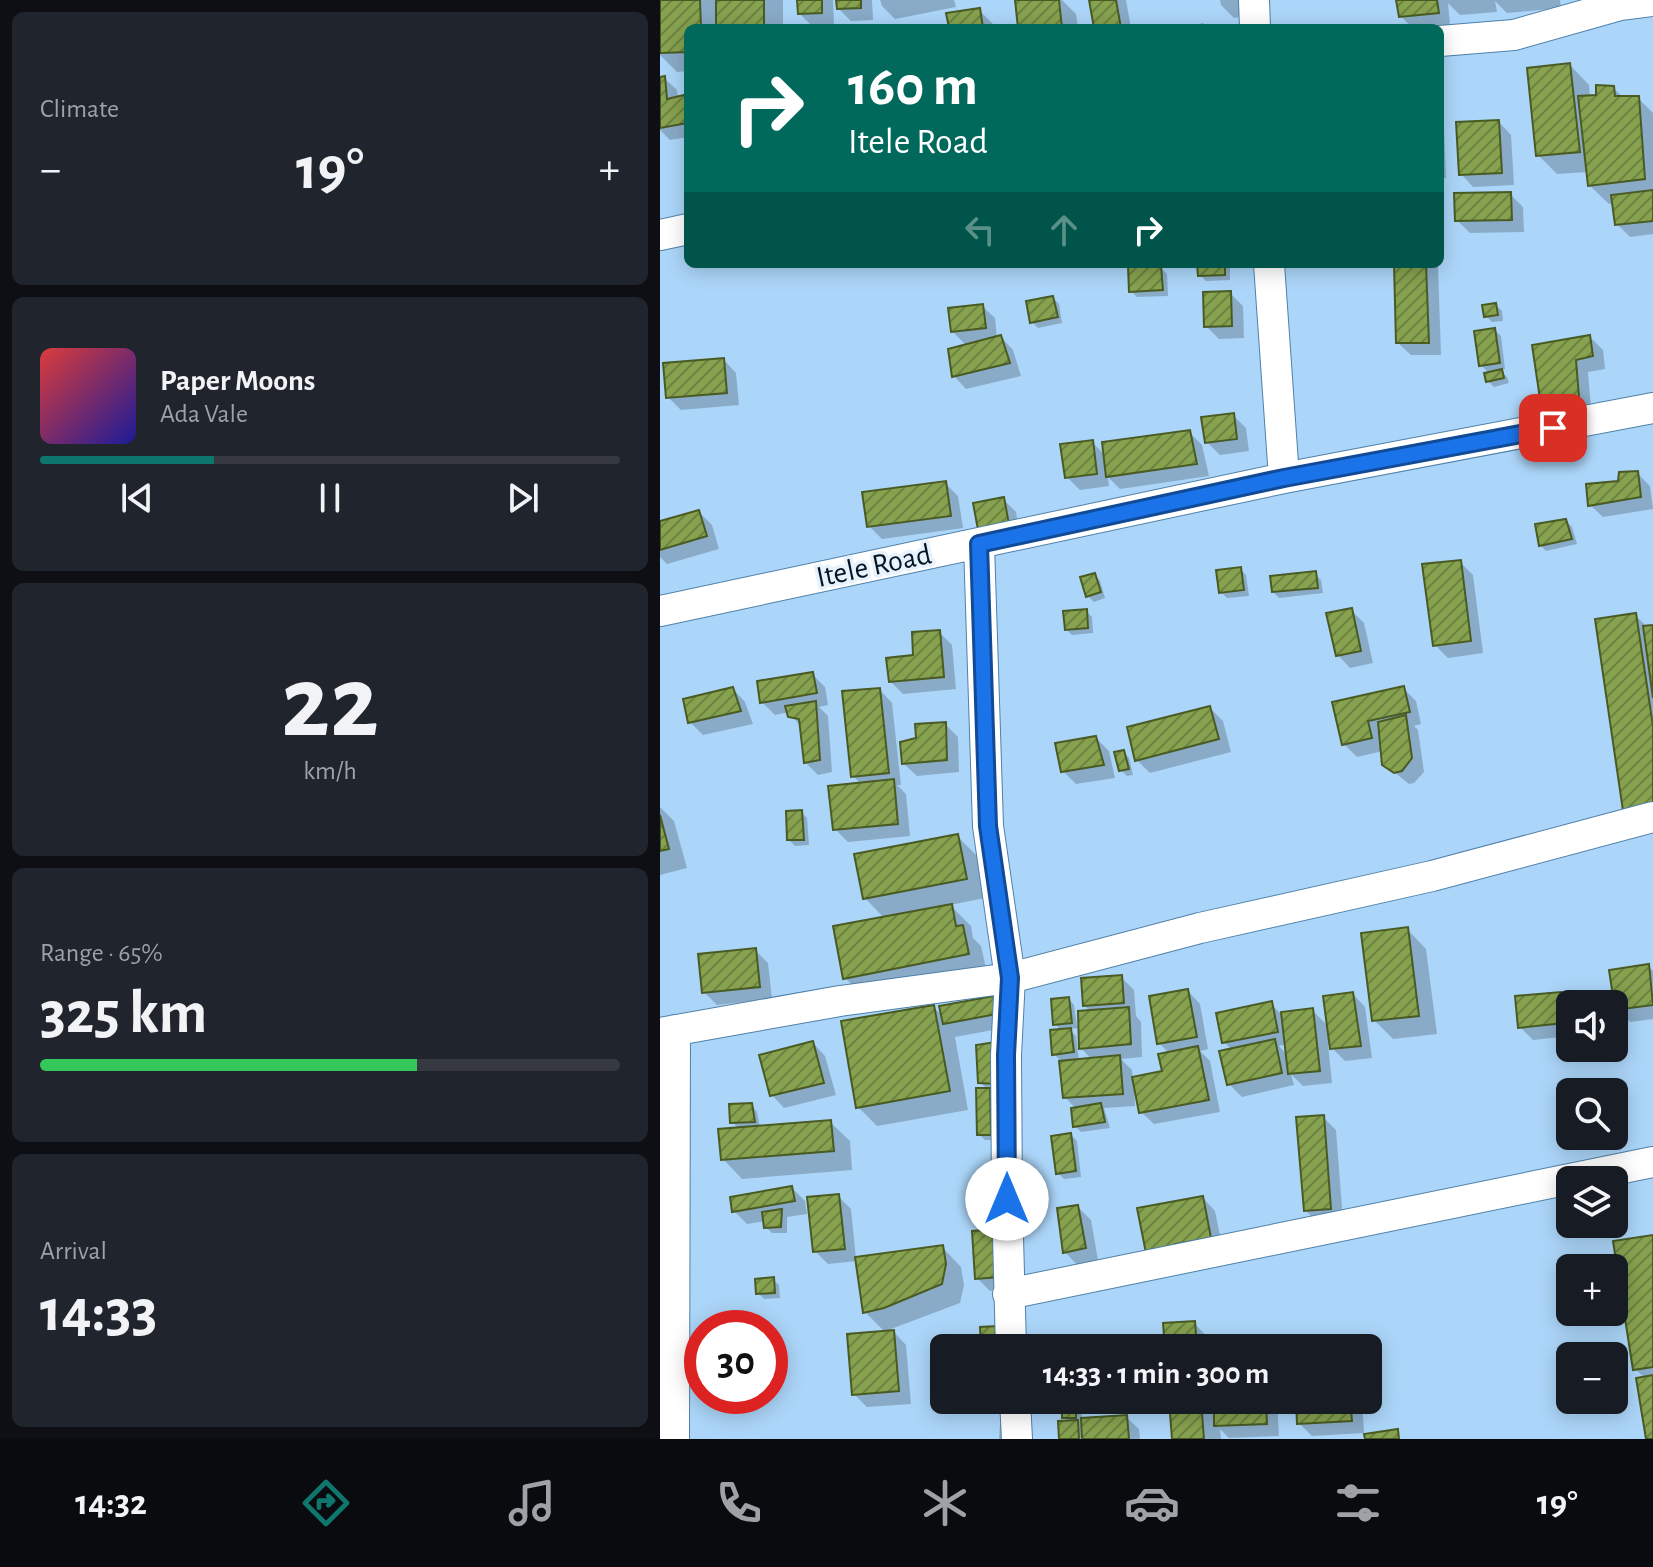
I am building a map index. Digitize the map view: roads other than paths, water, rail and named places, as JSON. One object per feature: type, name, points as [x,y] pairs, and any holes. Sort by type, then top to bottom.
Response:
[{"type":"street","points":[[1254,0],[1255,24]]},
{"type":"street","points":[[1444,41],[1514,35],[1620,2],[1653,1]]},
{"type":"street","points":[[660,235],[684,230]]},
{"type":"street","points":[[1269,268],[1284,478]]},
{"type":"street","name":"Itele Road","points":[[660,611],[1284,478],[1653,408]]},
{"type":"street","points":[[979,544],[988,826],[1010,978],[1006,1055],[1010,1334]]},
{"type":"street","points":[[674,1439],[668,1394],[667,1032],[840,1001],[1010,978],[1200,928],[1432,876],[1653,817]]},
{"type":"street","points":[[1008,1294],[1653,1162]]},
{"type":"street","points":[[1016,1414],[1017,1439]]}]
